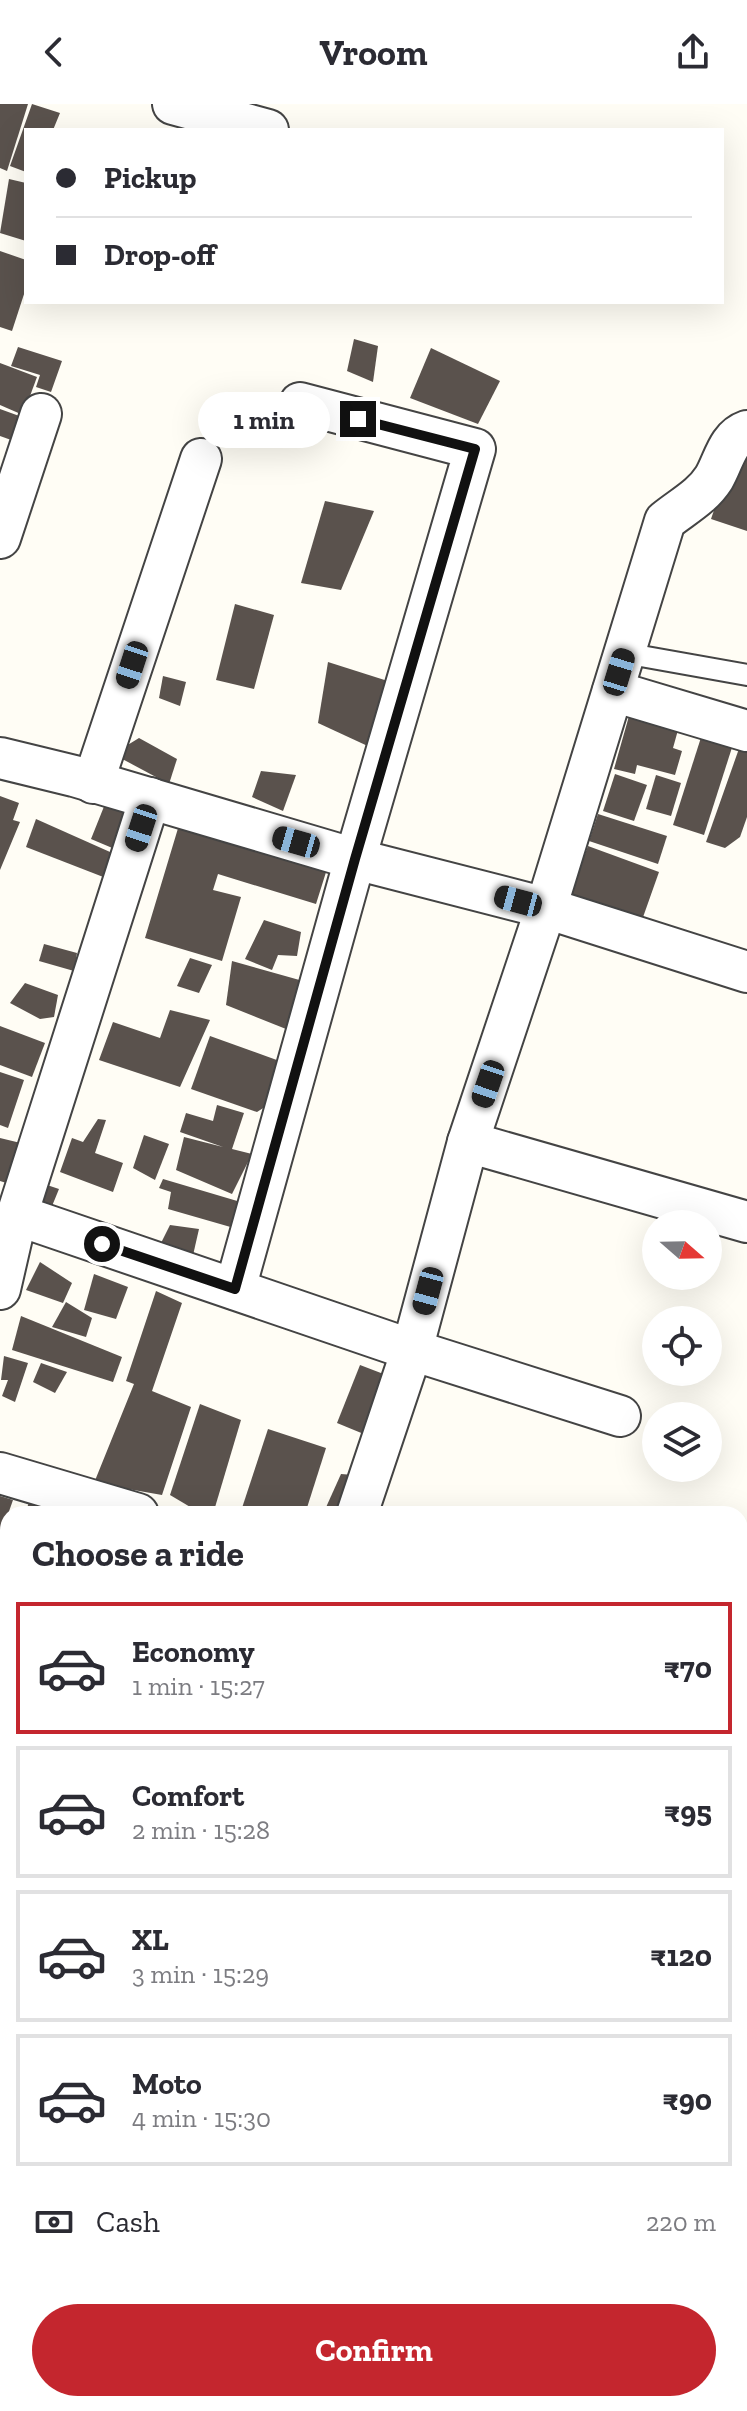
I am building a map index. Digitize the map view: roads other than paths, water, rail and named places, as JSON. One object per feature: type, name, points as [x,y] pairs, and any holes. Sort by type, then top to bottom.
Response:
[{"type":"street","points":[[162,128],[172,104],[261,128]]},
{"type":"street","points":[[235,1289],[355,859],[475,449],[300,403]]},
{"type":"street","points":[[0,538],[41,414]]},
{"type":"street","points":[[360,1506],[412,1350],[468,1142],[546,908],[665,521],[702,494],[744,424]]},
{"type":"street","points":[[93,783],[201,459]]},
{"type":"street","points":[[619,672],[747,731]]},
{"type":"street","points":[[0,758],[150,798],[355,859],[546,908],[747,972]]},
{"type":"street","points":[[0,1289],[17,1215],[150,798]]},
{"type":"street","points":[[468,1142],[747,1222]]},
{"type":"street","points":[[17,1215],[412,1350],[620,1416]]},
{"type":"street","points":[[0,1473],[111,1506]]},
{"type":"lane","points":[[619,672],[747,675]]}]
